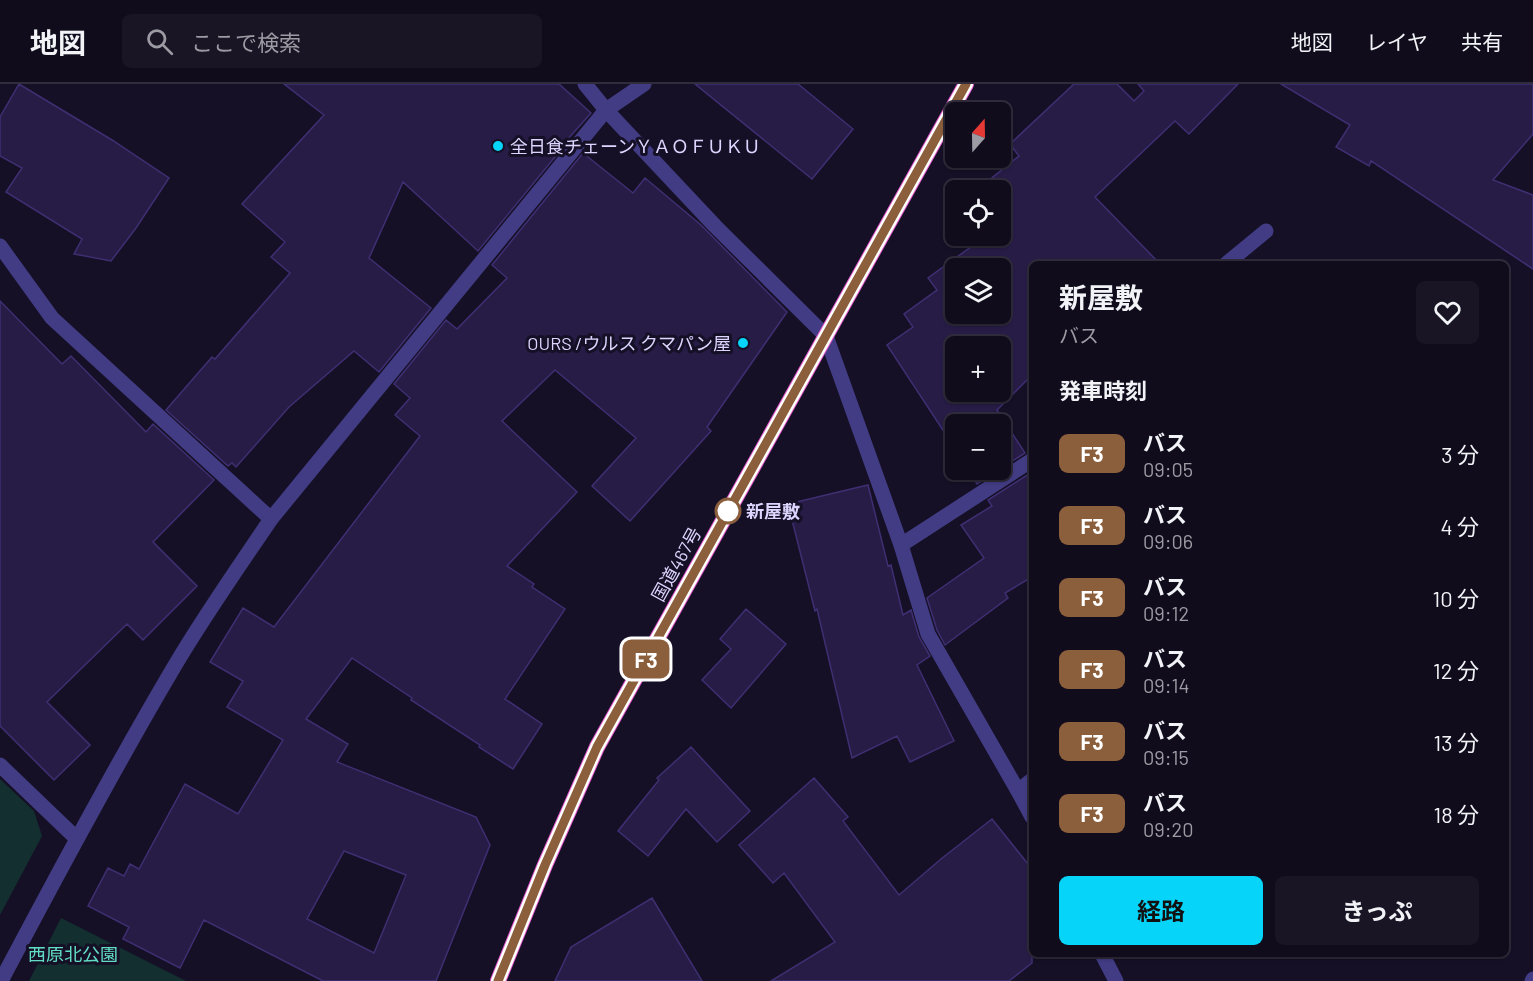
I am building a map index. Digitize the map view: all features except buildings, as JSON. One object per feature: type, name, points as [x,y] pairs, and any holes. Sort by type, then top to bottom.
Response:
[{"type":"highway","name":"国道467号","points":[[498,981],[545,865],[597,747],[966,84]]},
{"type":"street","points":[[585,84],[606,110],[715,226],[826,336],[901,545],[928,634],[1029,811]]},
{"type":"street","points":[[1,981],[76,838],[174,667],[271,519],[606,110],[644,84]]},
{"type":"street","points":[[1230,261],[1266,231]]},
{"type":"street","points":[[0,246],[52,318],[271,519]]},
{"type":"street","points":[[901,545],[1029,462]]},
{"type":"street","points":[[0,765],[76,838]]},
{"type":"street","points":[[1018,791],[1029,782]]},
{"type":"street","points":[[1104,957],[1116,981]]},
{"type":"green space","points":[[0,779],[34,811],[42,836],[0,915]]},
{"type":"green space","name":"西原北公園","points":[[61,918],[186,981],[29,981]]},
{"type":"bus line","name":"F3","points":[[498,981],[545,865],[597,747],[966,84]]},
{"type":"place","name":"全日食チェーンＹＡＯＦＵＫＵ","points":[[498,146]]},
{"type":"place","name":"OURS /ウルス クマパン屋","points":[[743,343]]},
{"type":"place","name":"新屋敷","points":[[728,511]]}]
